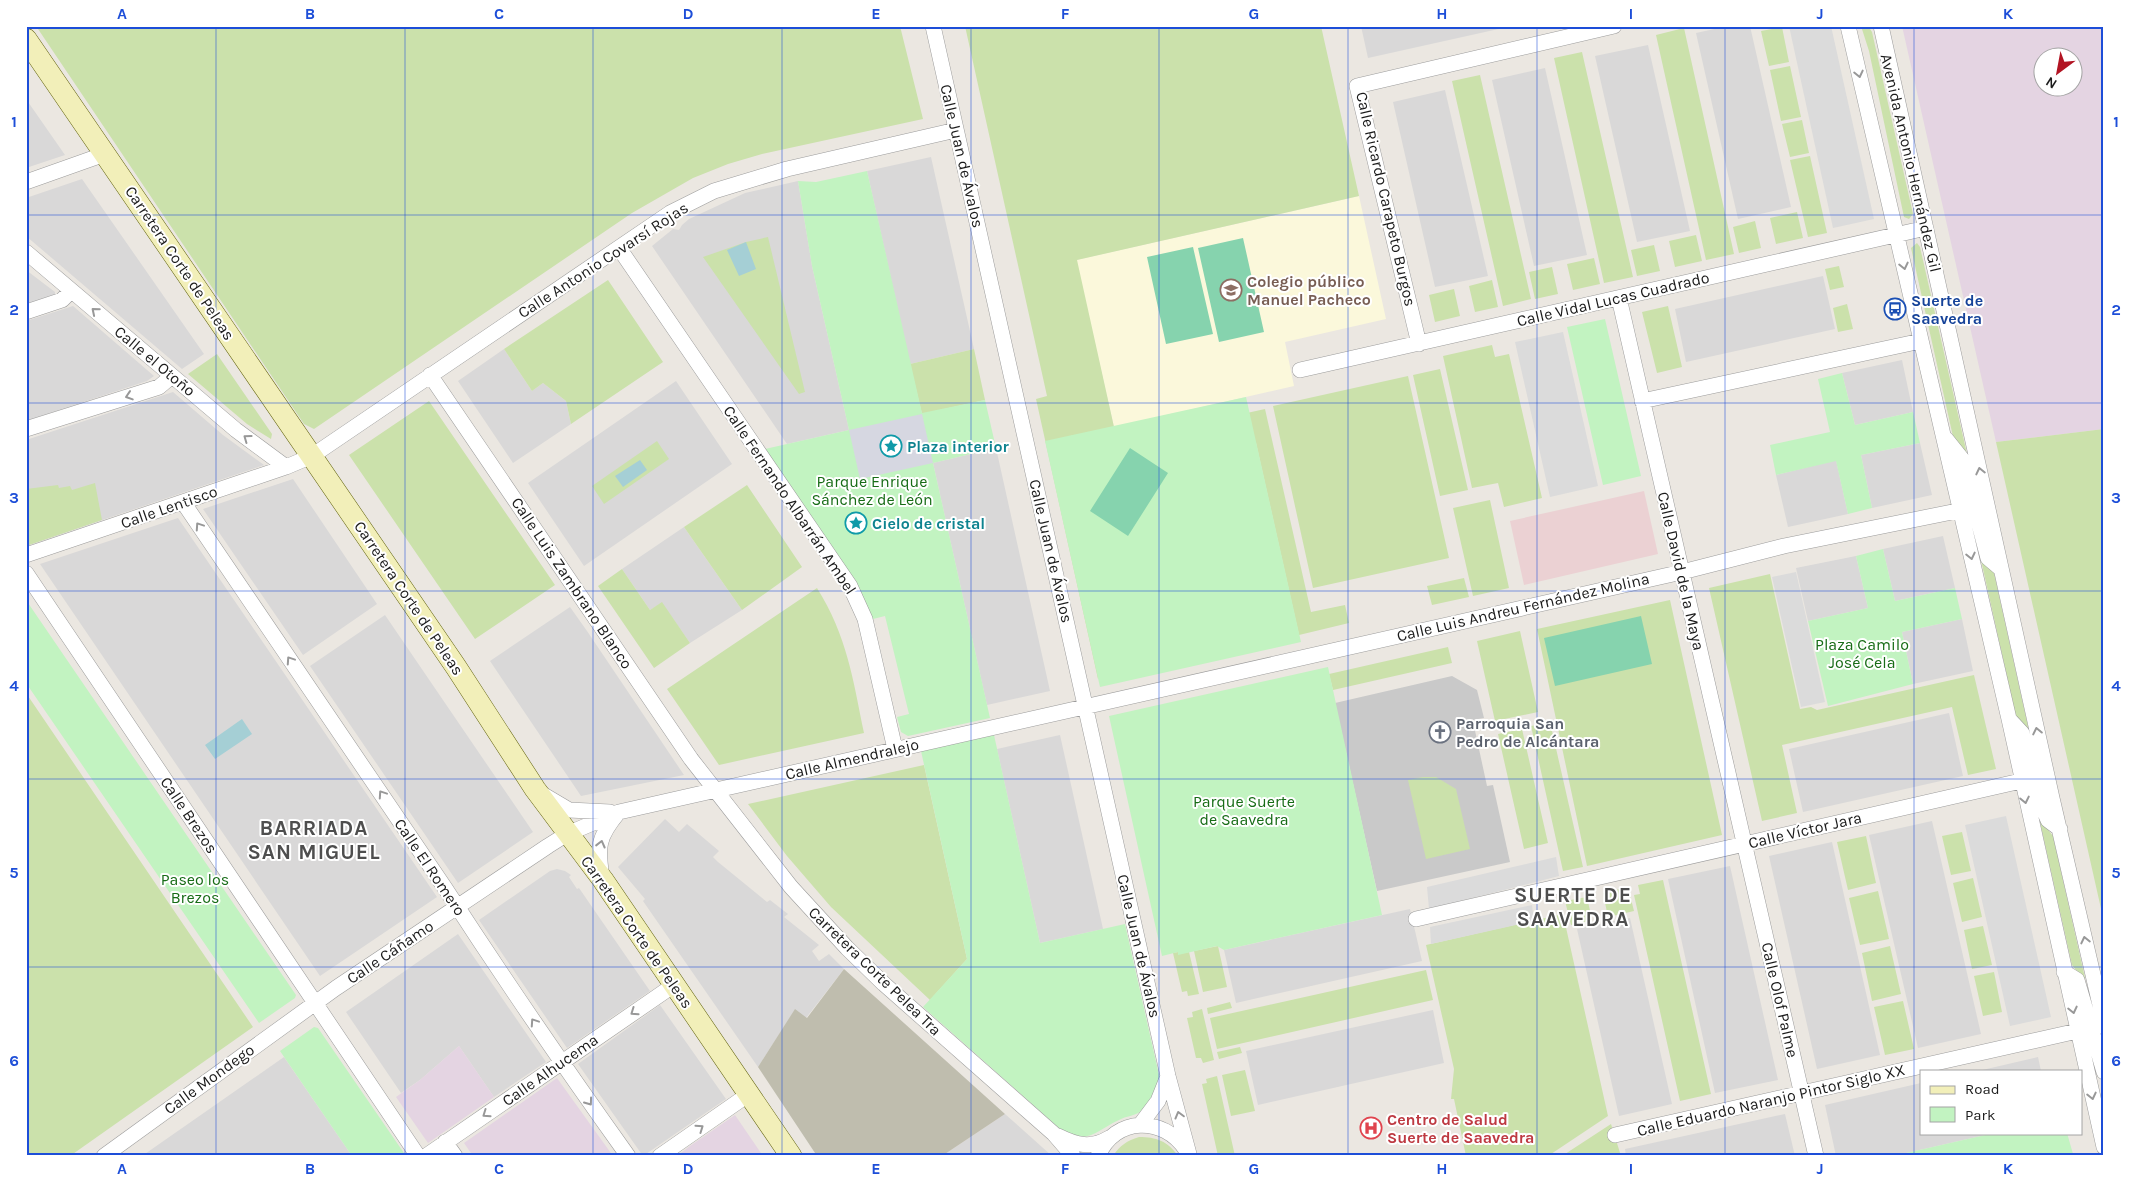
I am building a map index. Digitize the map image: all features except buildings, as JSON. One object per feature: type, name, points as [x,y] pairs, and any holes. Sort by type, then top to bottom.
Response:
[{"type":"street","name":"Calle Juan de Ávalos","points":[[933,26],[1168,1076],[1189,1155]]},
{"type":"street","name":"Calle Ricardo Carapeto Burgos","points":[[1418,344],[1357,86],[1566,32],[1614,26]]},
{"type":"street","name":"Avenida Antonio Hernández Gil","points":[[1848,26],[1943,434],[2002,570],[2064,972],[2094,1026],[2104,1147]]},
{"type":"street","name":"Avenida Antonio Hernández Gil","points":[[1879,30],[1926,228],[2008,719],[2060,829],[2094,1026],[2104,1072]]},
{"type":"street","name":"Carretera Corte de Peleas","points":[[26,39],[456,667],[535,788],[602,880],[791,1156]]},
{"type":"street","name":"Calle Antonio Covarsí Rojas","points":[[312,456],[670,213],[714,191],[787,169],[956,130]]},
{"type":"street","points":[[26,182],[105,154]]},
{"type":"street","name":"Calle Vidal Lucas Cuadrado","points":[[1300,370],[1926,228]]},
{"type":"street","name":"Calle Fernando Albarrán Ambel","points":[[618,248],[850,586],[865,619],[895,749]]},
{"type":"street","name":"Calle el Otoño","points":[[26,252],[236,430],[286,467]]},
{"type":"street","points":[[26,312],[62,300],[71,290]]},
{"type":"street","name":"Calle David de la Maya","points":[[1618,298],[1744,844]]},
{"type":"street","points":[[1642,401],[1921,341]]},
{"type":"street","name":"Calle Luis Zambrano Blanco","points":[[430,375],[714,790]]},
{"type":"street","points":[[26,429],[159,387],[172,376]]},
{"type":"street","name":"Calle Lentisco","points":[[26,555],[286,467],[312,456]]},
{"type":"street","name":"Calle El Romero","points":[[183,502],[561,1062],[628,1156]]},
{"type":"street","name":"Calle Luis Andreu Fernández Molina","points":[[1085,705],[1682,572],[1784,546],[1974,507]]},
{"type":"street","name":"Calle Brezos","points":[[26,573],[418,1156]]},
{"type":"street","name":"Calle Almendralejo","points":[[564,829],[619,812],[1085,705]]},
{"type":"street","name":"Calle Víctor Jara","points":[[1416,919],[2034,777]]},
{"type":"street","name":"Calle Almendralejo","points":[[535,788],[569,810],[619,812]]},
{"type":"street","name":"Carretera Corte Pelea Tra","points":[[714,790],[791,888],[847,948],[891,990],[1054,1134],[1074,1156]]},
{"type":"street","name":"Calle Almendralejo","points":[[564,829],[593,812]]},
{"type":"street","points":[[602,880],[598,854],[605,831],[619,812]]},
{"type":"street","name":"Calle Cáñamo","points":[[314,1004],[458,908],[564,829]]},
{"type":"street","name":"Calle Olof Palme","points":[[1744,844],[1816,1156]]},
{"type":"street","name":"Calle Alhucema","points":[[426,1156],[674,985]]},
{"type":"street","name":"Calle Mondego","points":[[104,1156],[314,1004]]},
{"type":"street","name":"Calle Eduardo Naranjo Pintor Siglo XX","points":[[1615,1135],[2094,1026]]},
{"type":"street","points":[[1140,1125],[1158,1101],[1168,1076]]},
{"type":"street","points":[[660,1156],[749,1094]]},
{"type":"street","points":[[1140,1125],[1155,1126],[1169,1132],[1181,1142],[1189,1155]]},
{"type":"street","name":"Carretera Corte Pelea Tra","points":[[1054,1134],[1069,1142],[1085,1146],[1099,1144],[1125,1129],[1140,1125]]},
{"type":"street","points":[[1098,1156],[1112,1136]]},
{"type":"street","points":[[445,1142],[455,1156]]},
{"type":"shaded area","points":[[1361,26],[1512,26],[1368,58]]},
{"type":"shaded area","points":[[1728,26],[1750,26],[1791,207],[1738,219],[1696,33]]},
{"type":"shaded area","points":[[1789,26],[1831,26],[1874,219],[1833,228]]},
{"type":"shaded area","points":[[1902,26],[2104,26],[2104,429],[1996,442]]},
{"type":"shaded area","points":[[1648,45],[1690,231],[1637,242],[1595,56]]},
{"type":"shaded area","points":[[1545,68],[1587,255],[1534,266],[1492,80]]},
{"type":"shaded area","points":[[1445,90],[1488,276],[1435,287],[1393,102]]},
{"type":"shaded area","points":[[26,99],[65,155],[26,168]]},
{"type":"shaded area","points":[[931,157],[974,349],[910,364],[867,171]]},
{"type":"shaded area","points":[[82,179],[204,354],[182,369],[26,236],[26,198]]},
{"type":"shaded area","points":[[798,181],[812,266],[849,430],[787,444],[652,246],[673,229],[679,230],[689,219],[745,193]]},
{"type":"shaded area","name":"Colegio público Manuel Pacheco","points":[[1359,196],[1386,319],[1285,342],[1294,386],[1114,427],[1076,260]]},
{"type":"shaded area","points":[[26,270],[55,292],[55,294],[26,304]]},
{"type":"shaded area","points":[[1823,276],[1835,329],[1686,362],[1675,309]]},
{"type":"shaded area","points":[[73,306],[154,376],[147,381],[26,421],[26,321]]},
{"type":"shaded area","points":[[1563,332],[1598,486],[1550,497],[1515,342]]},
{"type":"shaded area","points":[[504,349],[532,391],[543,383],[566,401],[571,424],[513,463],[458,381]]},
{"type":"shaded area","points":[[1902,360],[1913,412],[1855,425],[1842,373]]},
{"type":"shaded area","points":[[676,381],[732,464],[584,566],[528,483]]},
{"type":"shaded area","points":[[173,392],[223,435],[264,465],[26,546],[26,440]]},
{"type":"shaded area","name":"Plaza interior","points":[[922,414],[933,463],[860,479],[849,430]]},
{"type":"shaded area","points":[[1920,443],[1932,495],[1872,508],[1861,455]]},
{"type":"shaded area","points":[[996,448],[1050,691],[987,705],[933,463]]},
{"type":"shaded area","points":[[1836,460],[1848,514],[1788,527],[1776,475]]},
{"type":"shaded area","points":[[293,479],[377,604],[303,655],[203,509]]},
{"type":"shaded area","points":[[1644,491],[1658,554],[1524,585],[1510,521]]},
{"type":"shaded area","points":[[178,518],[437,897],[320,976],[40,564]]},
{"type":"shaded area","points":[[684,527],[742,610],[690,643],[662,603],[650,610],[622,569]]},
{"type":"shaded area","points":[[1943,536],[1955,588],[1895,601],[1883,549]]},
{"type":"shaded area","points":[[1856,556],[1868,608],[1808,621],[1796,568]]},
{"type":"shaded area","points":[[1796,572],[1825,702],[1801,707],[1772,577]]},
{"type":"shaded area","points":[[570,607],[684,775],[581,796],[490,661]]},
{"type":"shaded area","points":[[385,615],[533,832],[458,883],[310,666]]},
{"type":"shaded area","points":[[1962,619],[1973,671],[1913,684],[1902,632]]},
{"type":"shaded area","name":"Parroquia San Pedro de Alcántara","points":[[1452,676],[1477,690],[1484,718],[1478,719],[1474,726],[1487,786],[1493,785],[1510,862],[1377,891],[1335,703]]},
{"type":"shaded area","points":[[1949,713],[1963,776],[1803,812],[1789,749]]},
{"type":"shaded area","points":[[1060,735],[1103,929],[1040,943],[997,749]]},
{"type":"shaded area","points":[[2006,816],[2051,1017],[2010,1026],[1965,825]]},
{"type":"shaded area","points":[[665,819],[679,832],[687,824],[719,851],[713,857],[718,862],[767,902],[770,900],[788,914],[784,917],[819,945],[812,951],[819,961],[829,954],[844,969],[806,1018],[795,1010],[758,1067],[643,901],[645,899],[618,867]]},
{"type":"shaded area","points":[[1932,821],[1981,1034],[1918,1048],[1869,835]]},
{"type":"shaded area","points":[[1832,842],[1880,1055],[1817,1069],[1769,856]]},
{"type":"shaded area","points":[[1556,857],[1559,876],[1429,909],[1427,887]]},
{"type":"shaded area","points":[[1730,866],[1778,1080],[1715,1093],[1668,879]]},
{"type":"shaded area","points":[[557,869],[571,875],[569,877],[577,889],[579,888],[650,991],[567,1048],[479,920],[550,871]]},
{"type":"shaded area","points":[[1532,905],[1534,921],[1431,944],[1430,927]]},
{"type":"shaded area","points":[[1410,909],[1422,961],[1236,1003],[1224,950]]},
{"type":"shaded area","points":[[1630,918],[1672,1104],[1619,1116],[1577,929]]},
{"type":"shaded area","points":[[458,934],[546,1062],[494,1097],[459,1046],[420,1080],[401,1093],[346,1012]]},
{"type":"shaded area","points":[[844,969],[1005,1114],[942,1156],[817,1156],[758,1067],[795,1009],[807,1018]]},
{"type":"shaded area","points":[[660,1005],[726,1099],[643,1156],[578,1064]]},
{"type":"shaded area","points":[[1433,1010],[1444,1063],[1258,1105],[1246,1051]]},
{"type":"shaded area","points":[[459,1046],[494,1097],[428,1143],[396,1097],[420,1080]]},
{"type":"shaded area","points":[[284,1057],[352,1156],[142,1156]]},
{"type":"shaded area","points":[[2038,1057],[2041,1070],[1982,1070]]},
{"type":"shaded area","points":[[557,1078],[613,1156],[473,1156],[464,1143]]},
{"type":"shaded area","points":[[1920,1083],[1920,1134],[1990,1134],[1893,1156],[1836,1156],[1825,1105]]},
{"type":"shaded area","points":[[1005,1114],[1052,1156],[942,1156]]},
{"type":"shaded area","points":[[1785,1114],[1795,1156],[1626,1156],[1625,1149]]},
{"type":"shaded area","points":[[735,1115],[763,1156],[677,1156],[690,1146]]},
{"type":"green space","points":[[36,26],[900,26],[923,119],[762,154],[728,164],[693,178],[632,213],[314,429],[304,424]]},
{"type":"green space","points":[[965,26],[1321,26],[1359,196],[1077,260],[1114,427],[1071,436],[1075,451],[1265,409],[1311,612],[1345,605],[1349,623],[1299,635],[1256,443],[1098,679],[1036,399],[1047,396]]},
{"type":"green space","points":[[1861,26],[1868,26],[1872,32],[1913,214],[1909,219],[1904,217],[1869,51]]},
{"type":"green space","points":[[1782,27],[1789,62],[1769,66],[1761,31]]},
{"type":"green space","points":[[1684,28],[1734,254],[1706,260],[1656,35]]},
{"type":"green space","points":[[1582,52],[1633,277],[1604,283],[1554,58]]},
{"type":"green space","points":[[1790,66],[1801,117],[1781,121],[1770,70]]},
{"type":"green space","points":[[1480,75],[1531,299],[1503,306],[1452,81]]},
{"type":"green space","points":[[1802,120],[1809,153],[1790,157],[1782,124]]},
{"type":"green space","points":[[1810,156],[1827,233],[1808,237],[1790,160]]},
{"type":"green space","name":"Parque Enrique Sánchez de León","points":[[867,171],[922,413],[985,400],[996,448],[933,463],[990,718],[908,736],[901,732],[897,717],[909,714],[885,616],[873,619],[858,587],[765,449],[849,430],[812,266],[798,181],[816,182]]},
{"type":"green space","points":[[1797,212],[1803,238],[1776,244],[1770,218]]},
{"type":"green space","points":[[1755,221],[1761,248],[1739,253],[1733,227]]},
{"type":"green space","points":[[1696,235],[1702,261],[1675,267],[1669,241]]},
{"type":"green space","points":[[768,237],[805,392],[799,394],[703,257],[746,242]]},
{"type":"green space","points":[[1243,238],[1264,332],[1219,342],[1198,248]]},
{"type":"green space","points":[[1917,243],[1920,247],[1967,454],[1954,441],[1911,248]]},
{"type":"green space","points":[[1654,245],[1660,271],[1637,276],[1631,250]]},
{"type":"green space","points":[[1193,247],[1213,334],[1166,344],[1147,257]]},
{"type":"green space","points":[[1594,258],[1600,284],[1573,290],[1567,264]]},
{"type":"green space","points":[[1839,266],[1844,287],[1830,290],[1825,269]]},
{"type":"green space","points":[[1552,267],[1558,294],[1535,299],[1529,272]]},
{"type":"green space","points":[[608,280],[663,362],[571,424],[566,401],[543,383],[532,391],[504,349]]},
{"type":"green space","points":[[1492,280],[1498,307],[1475,312],[1469,286]]},
{"type":"green space","points":[[1454,289],[1460,316],[1435,322],[1429,295]]},
{"type":"green space","points":[[1847,304],[1853,329],[1838,332],[1833,308]]},
{"type":"green space","points":[[1668,306],[1682,367],[1657,373],[1642,312]]},
{"type":"green space","points":[[1605,319],[1641,476],[1603,485],[1567,327]]},
{"type":"green space","points":[[1492,345],[1495,357],[1509,354],[1542,498],[1504,507],[1498,483],[1472,488],[1443,356]]},
{"type":"green space","points":[[974,349],[985,400],[922,414],[910,364]]},
{"type":"green space","points":[[217,354],[272,434],[271,439],[247,424],[188,374]]},
{"type":"green space","points":[[1440,369],[1468,490],[1440,496],[1413,375]]},
{"type":"green space","points":[[1842,373],[1855,425],[1913,412],[1920,443],[1861,455],[1872,508],[1848,514],[1836,461],[1776,475],[1770,445],[1830,432],[1818,379]]},
{"type":"green space","points":[[1408,376],[1449,558],[1313,588],[1273,406]]},
{"type":"green space","points":[[1246,397],[1301,642],[1100,687],[1045,441]]},
{"type":"green space","points":[[429,401],[555,585],[475,639],[349,455]]},
{"type":"green space","points":[[2104,429],[2104,922],[1996,442]]},
{"type":"green space","points":[[657,441],[669,459],[604,504],[592,486]]},
{"type":"green space","points":[[1130,448],[1168,473],[1128,536],[1090,511]]},
{"type":"green space","points":[[95,483],[102,520],[26,546],[26,489],[58,485],[59,488],[70,486],[72,490]]},
{"type":"green space","points":[[747,485],[802,567],[742,610],[684,527]]},
{"type":"green space","points":[[1490,500],[1509,588],[1473,596],[1453,508]]},
{"type":"green space","name":"Plaza Camilo José Cela","points":[[1883,549],[1895,601],[1955,588],[1962,619],[1902,632],[1913,684],[1828,706],[1808,621],[1868,608],[1856,556]]},
{"type":"green space","points":[[1981,560],[1994,573],[2029,731],[2016,717]]},
{"type":"green space","points":[[622,569],[650,610],[662,602],[690,643],[654,668],[598,586]]},
{"type":"green space","points":[[1770,574],[1800,709],[1811,707],[1817,710],[1974,675],[1996,769],[1968,775],[1952,707],[1782,745],[1797,813],[1762,821],[1709,588]]},
{"type":"green space","points":[[1464,578],[1469,597],[1432,605],[1427,586]]},
{"type":"green space","points":[[817,588],[835,623],[848,658],[864,733],[719,765],[667,689]]},
{"type":"green space","name":"Paseo los Brezos","points":[[26,600],[296,995],[295,998],[259,1023],[26,683]]},
{"type":"green space","points":[[1670,600],[1722,835],[1587,866],[1537,629]]},
{"type":"green space","points":[[1641,616],[1652,664],[1555,686],[1544,638]]},
{"type":"green space","points":[[1520,631],[1538,712],[1495,721],[1477,641]]},
{"type":"green space","points":[[1448,647],[1452,663],[1333,690],[1329,674]]},
{"type":"green space","name":"Parque Suerte de Saavedra","points":[[1328,667],[1382,915],[1224,950],[1217,946],[1178,955],[1178,952],[1162,956],[1109,716]]},
{"type":"green space","points":[[26,693],[253,1027],[70,1156],[26,1156]]},
{"type":"green space","points":[[1550,722],[1583,867],[1563,871],[1531,726]]},
{"type":"green space","points":[[1522,729],[1548,843],[1524,849],[1498,734]]},
{"type":"green space","points":[[994,735],[1040,943],[1125,924],[1159,1080],[1151,1100],[1145,1108],[1085,1137],[1070,1134],[1060,1129],[923,1007],[967,959],[921,751]]},
{"type":"green space","points":[[924,765],[967,959],[930,1000],[831,907],[787,856],[748,804]]},
{"type":"green space","points":[[1436,777],[1456,789],[1470,849],[1426,859],[1408,780]]},
{"type":"green space","points":[[2040,822],[2053,836],[2085,978],[2083,979],[2072,965]]},
{"type":"green space","points":[[1962,832],[1971,871],[1951,875],[1942,836]]},
{"type":"green space","points":[[1866,836],[1876,883],[1848,890],[1837,842]]},
{"type":"green space","points":[[1973,878],[1982,917],[1962,922],[1953,883]]},
{"type":"green space","points":[[1663,880],[1711,1094],[1680,1101],[1634,895],[1640,894],[1638,885]]},
{"type":"green space","points":[[1628,887],[1634,911],[1608,917],[1603,893]]},
{"type":"green space","points":[[1878,891],[1889,939],[1860,945],[1849,898]]},
{"type":"green space","points":[[1587,897],[1592,920],[1571,925],[1565,901]]},
{"type":"green space","points":[[1563,914],[1608,1116],[1548,1156],[1466,1156],[1454,1099],[1451,1099],[1454,1069],[1426,945]]},
{"type":"green space","points":[[1983,926],[1992,965],[1972,969],[1964,930]]},
{"type":"green space","points":[[1218,946],[1227,987],[1203,992],[1194,951]]},
{"type":"green space","points":[[1890,946],[1901,994],[1872,1001],[1862,953]]},
{"type":"green space","points":[[1178,952],[1179,954],[1189,952],[1199,994],[1188,996],[1187,991],[1182,992],[1173,953]]},
{"type":"green space","points":[[1426,970],[1433,1000],[1217,1049],[1210,1018]]},
{"type":"green space","points":[[1994,972],[2002,1012],[1983,1016],[1974,976]]},
{"type":"green space","points":[[1903,1001],[1914,1049],[1885,1055],[1874,1007]]},
{"type":"green space","points":[[1230,1002],[1232,1008],[1208,1014],[1207,1008]]},
{"type":"green space","points":[[1202,1009],[1214,1060],[1203,1063],[1201,1058],[1196,1058],[1187,1018],[1193,1017],[1192,1012]]},
{"type":"green space","points":[[314,1027],[318,1028],[406,1156],[352,1156],[280,1051]]},
{"type":"green space","points":[[1240,1047],[1242,1053],[1219,1059],[1217,1052]]},
{"type":"green space","points":[[1245,1070],[1255,1111],[1231,1116],[1222,1075]]},
{"type":"green space","points":[[1217,1076],[1235,1156],[1218,1156],[1202,1084],[1207,1083],[1206,1079]]},
{"type":"green space","points":[[1611,1124],[1621,1156],[1562,1156]]},
{"type":"green space","points":[[1990,1134],[2067,1134],[2073,1154],[1893,1156]]},
{"type":"green space","points":[[1139,1137],[1151,1138],[1166,1143],[1178,1156],[1113,1156],[1124,1144]]},
{"type":"water","points":[[746,242],[756,269],[739,276],[727,250]]},
{"type":"water","points":[[640,460],[647,470],[623,487],[615,476]]},
{"type":"water","points":[[242,719],[252,734],[215,759],[205,745]]},
{"type":"place","name":"Colegio público Manuel Pacheco","points":[[1231,290]]},
{"type":"place","name":"Suerte de Saavedra","points":[[1895,309]]},
{"type":"place","name":"Plaza interior","points":[[891,446]]},
{"type":"place","name":"Cielo de cristal","points":[[856,523]]},
{"type":"place","name":"Parroquia San Pedro de Alcántara","points":[[1440,732]]},
{"type":"place","name":"Centro de Salud Suerte de Saavedra","points":[[1371,1128]]},
{"type":"district","name":"BARRIADA SAN MIGUEL","points":[[314,840]]},
{"type":"district","name":"SUERTE DE SAAVEDRA","points":[[1573,907]]}]
